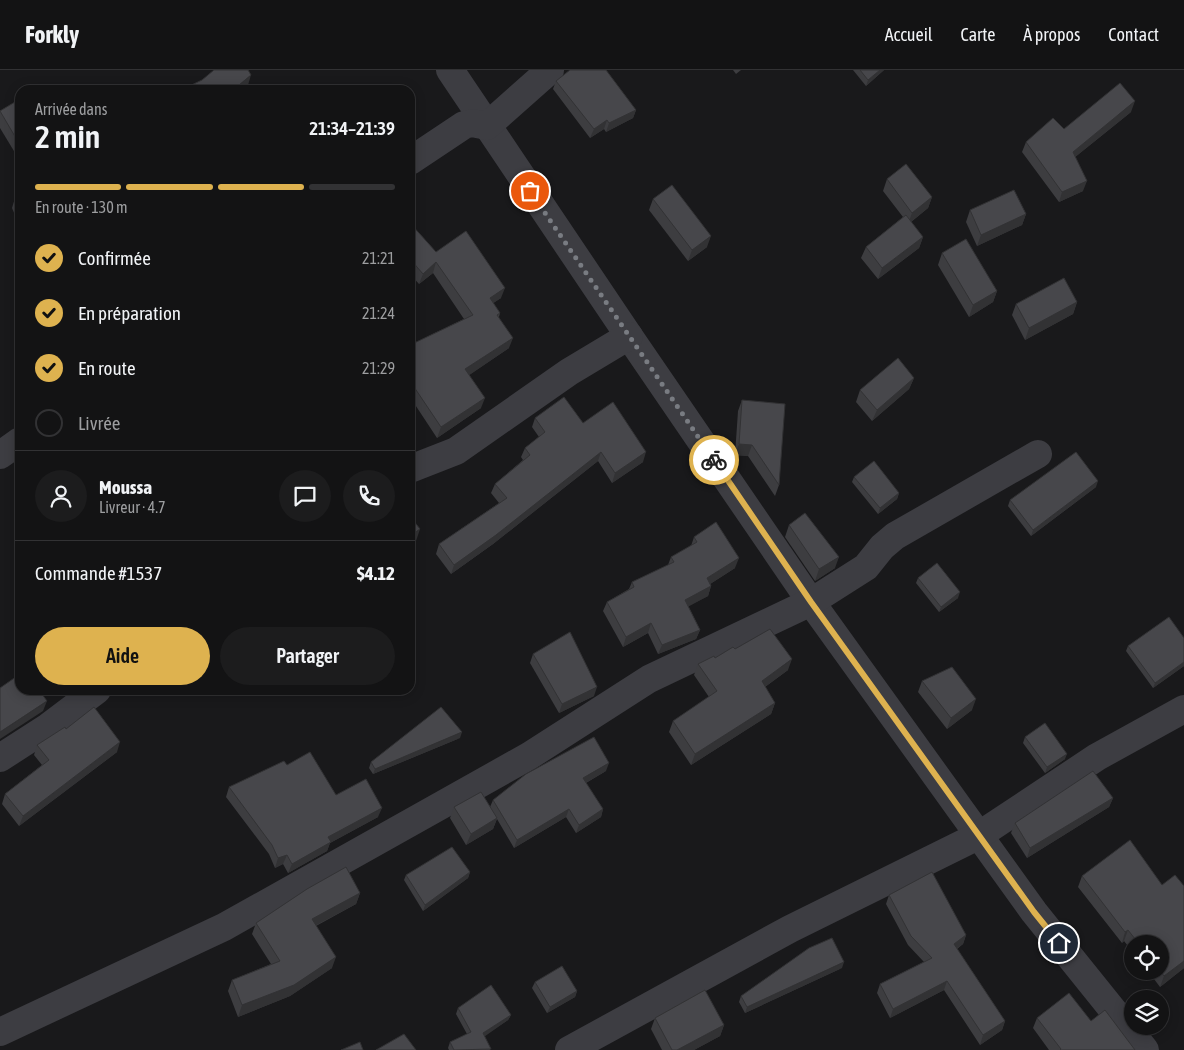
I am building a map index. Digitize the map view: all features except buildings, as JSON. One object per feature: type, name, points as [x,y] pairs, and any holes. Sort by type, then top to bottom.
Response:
[{"type":"street","points":[[450,70],[811,602],[1034,912],[1145,1050]]},
{"type":"street","points":[[487,126],[550,70]]},
{"type":"street","points":[[415,157],[464,125],[472,123],[487,126]]},
{"type":"street","points":[[415,467],[456,451],[569,372],[629,336]]},
{"type":"street","points":[[0,455],[15,444]]},
{"type":"street","points":[[0,1032],[224,927],[529,756],[650,679],[811,602],[866,567],[882,547],[895,536],[1038,454]]},
{"type":"street","points":[[0,758],[48,727],[90,695]]},
{"type":"street","points":[[569,1050],[790,929],[978,836],[1097,757],[1184,709]]},
{"type":"way so far","points":[[530,191],[714,460]]},
{"type":"route","points":[[714,460],[811,602],[1034,912],[1059,943]]}]
